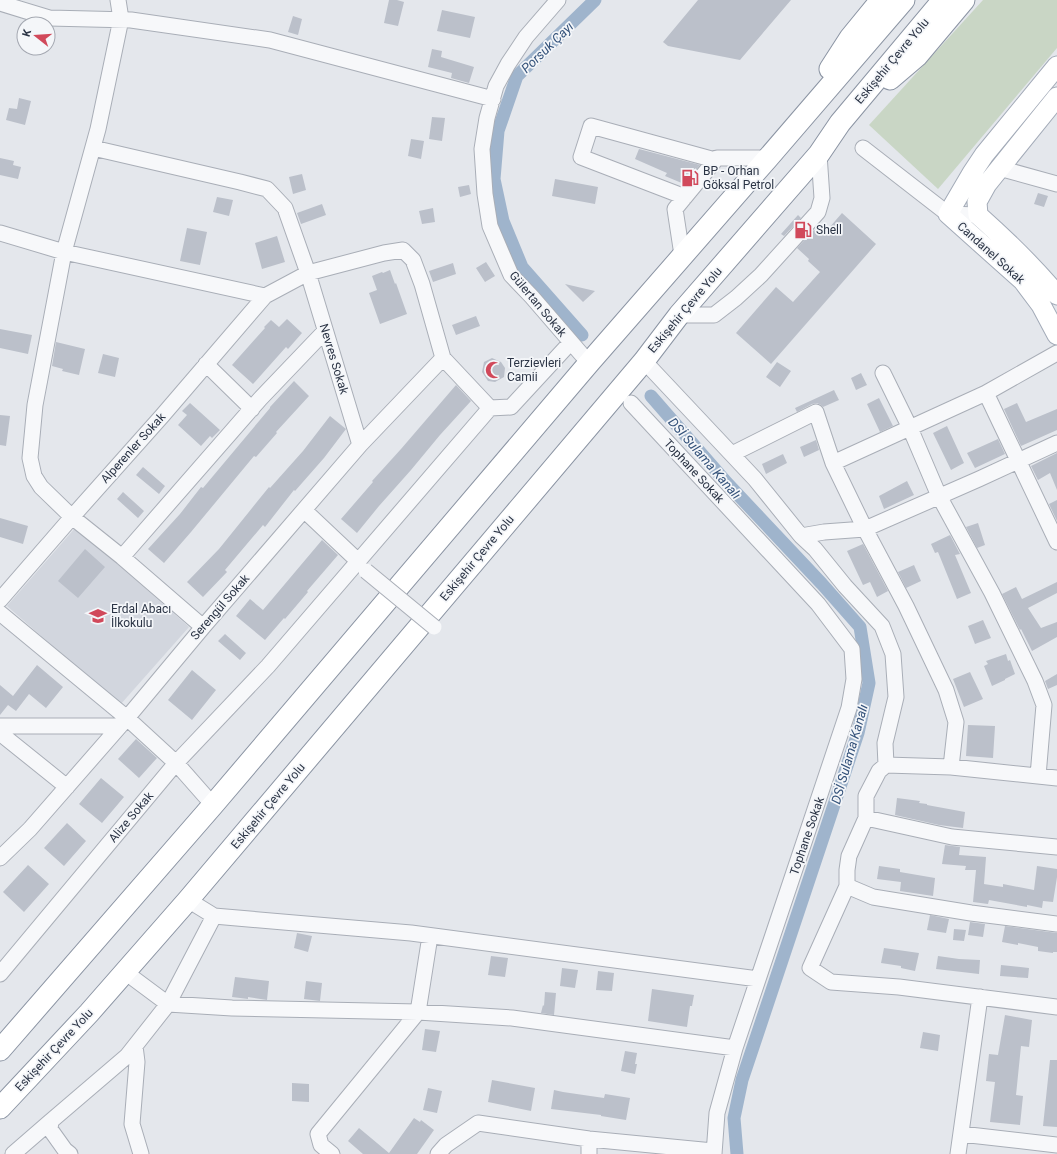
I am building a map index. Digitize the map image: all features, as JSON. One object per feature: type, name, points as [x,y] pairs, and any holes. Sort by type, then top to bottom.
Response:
[{"type":"highway","points":[[787,136],[850,38],[881,0]]},
{"type":"highway","points":[[0,1050],[213,805],[589,363],[904,0]]},
{"type":"highway","name":"Eskişehir Çevre Yolu","points":[[0,1108],[89,1013],[188,900],[644,361],[679,315],[819,154],[840,123],[943,0]]},
{"type":"highway","points":[[840,123],[917,56],[964,0]]},
{"type":"main road","points":[[948,214],[984,155],[1057,66]]},
{"type":"main road","points":[[1057,97],[999,168],[987,184],[977,202],[978,215],[1035,269],[1057,295]]},
{"type":"main road","name":"Candanel Sokak","points":[[948,214],[1023,281],[1041,305],[1057,335]]},
{"type":"street","points":[[118,0],[121,19],[98,129],[64,252],[34,405],[30,458],[34,476],[41,487],[72,517],[122,557],[203,628]]},
{"type":"street","points":[[540,0],[557,2]]},
{"type":"street","name":"Gülertan Sokak","points":[[557,2],[526,37],[508,64],[496,86],[487,118],[482,149],[485,194],[490,226],[511,275],[589,363]]},
{"type":"street","points":[[0,3],[49,18],[132,20],[270,40],[493,98]]},
{"type":"street","points":[[685,197],[581,157],[591,126],[715,160]]},
{"type":"street","name":"Nevres Sokak","points":[[93,148],[267,189],[285,208],[308,273],[360,445]]},
{"type":"street","name":"Candanel Sokak","points":[[863,148],[948,214],[978,215]]},
{"type":"street","points":[[679,315],[714,315],[736,298],[761,275],[818,212],[822,198],[819,154]]},
{"type":"street","points":[[682,255],[675,209],[715,160],[717,158],[768,158]]},
{"type":"street","points":[[999,168],[1057,184]]},
{"type":"street","points":[[0,233],[64,252],[265,296],[308,273],[384,253],[403,250],[414,260],[443,358],[490,408],[511,407],[571,342]]},
{"type":"street","name":"Alperenler Sokak","points":[[0,600],[265,296]]},
{"type":"street","points":[[122,557],[252,409],[325,332]]},
{"type":"street","points":[[833,463],[986,393],[1057,352]]},
{"type":"street","name":"Serengül Sokak","points":[[0,858],[30,829],[124,722],[360,445],[443,358]]},
{"type":"street","points":[[644,361],[755,478],[801,536],[815,549],[845,586],[882,626],[893,654],[896,697],[885,743],[886,765]]},
{"type":"street","points":[[206,364],[252,409]]},
{"type":"street","points":[[883,373],[910,428],[939,496],[992,593],[1036,681],[1044,705],[1038,776]]},
{"type":"street","points":[[986,393],[1057,542]]},
{"type":"street","name":"Tophane Sokak","points":[[631,403],[818,604],[852,649],[854,679],[850,708],[734,1048],[717,1113],[713,1152]]},
{"type":"street","name":"Alize Sokak","points":[[0,974],[176,763],[362,566],[490,408]]},
{"type":"street","points":[[732,454],[816,412],[833,463],[865,529],[906,606],[946,690],[956,722],[951,767]]},
{"type":"street","points":[[801,536],[824,532],[865,529],[1018,462],[1057,443]]},
{"type":"street","points":[[304,510],[362,566],[434,627]]},
{"type":"street","points":[[0,613],[124,722],[176,763],[213,805]]},
{"type":"street","points":[[0,726],[124,722]]},
{"type":"street","points":[[0,733],[67,787]]},
{"type":"street","points":[[1057,778],[951,767],[886,765],[879,771],[866,796],[866,818],[850,856],[847,870],[847,886],[810,968],[831,982],[899,987],[1057,1007]]},
{"type":"street","points":[[866,818],[952,836],[1057,847]]},
{"type":"street","points":[[847,886],[873,897],[971,913],[1057,924]]},
{"type":"street","points":[[188,900],[214,916],[403,932],[758,979]]},
{"type":"street","points":[[13,1154],[68,1105],[127,1056],[168,1004],[214,916]]},
{"type":"street","points":[[332,1154],[321,1145],[318,1134],[418,1012],[430,936]]},
{"type":"street","points":[[125,972],[168,1004],[232,1008],[418,1012],[512,1018],[734,1048]]},
{"type":"street","points":[[958,1154],[980,997]]},
{"type":"street","points":[[135,1046],[137,1062],[132,1124],[141,1154]]},
{"type":"street","points":[[51,1120],[50,1129],[65,1150],[70,1154]]},
{"type":"street","points":[[438,1154],[446,1145],[478,1123],[589,1147],[713,1152]]},
{"type":"street","points":[[961,1134],[1057,1145]]},
{"type":"shaded area","name":"Erdal Abacı İlkokulu","points":[[76,527],[189,627],[120,705],[7,606]]},
{"type":"green space","points":[[983,0],[1057,0],[1057,48],[938,189],[869,125]]},
{"type":"building","points":[[389,0],[404,2],[398,26],[384,23]]},
{"type":"building","points":[[698,0],[791,0],[740,60],[668,46],[663,42]]},
{"type":"building","points":[[442,10],[475,17],[470,38],[437,31]]},
{"type":"building","points":[[293,16],[302,19],[298,35],[288,32]]},
{"type":"building","points":[[432,49],[442,51],[441,57],[474,67],[469,83],[451,78],[452,73],[428,67]]},
{"type":"building","points":[[19,98],[31,101],[25,125],[6,120],[9,108],[17,109]]},
{"type":"building","points":[[432,117],[445,118],[442,141],[429,139]]},
{"type":"building","points":[[411,139],[424,141],[421,159],[408,156]]},
{"type":"building","points":[[639,149],[700,165],[684,184],[665,176],[667,173],[635,159]]},
{"type":"building","points":[[0,158],[14,161],[13,165],[21,167],[18,179],[0,175]]},
{"type":"building","points":[[302,174],[306,190],[293,194],[289,177]]},
{"type":"building","points":[[555,179],[598,187],[595,204],[552,196]]},
{"type":"building","points":[[469,185],[471,194],[460,197],[458,187]]},
{"type":"building","points":[[1038,193],[1048,196],[1044,207],[1034,204]]},
{"type":"building","points":[[217,197],[233,200],[229,216],[213,212]]},
{"type":"building","points":[[322,204],[326,215],[301,224],[297,213]]},
{"type":"building","points":[[433,208],[435,222],[422,224],[419,211]]},
{"type":"building","points":[[842,213],[876,244],[771,364],[736,333],[776,287],[793,302],[820,272],[797,248],[814,230],[822,236]]},
{"type":"building","points":[[798,215],[801,218],[784,236],[781,234]]},
{"type":"building","points":[[187,228],[207,232],[200,265],[180,261]]},
{"type":"building","points":[[277,236],[285,262],[262,269],[255,243]]},
{"type":"building","points":[[486,262],[495,276],[485,282],[476,268]]},
{"type":"building","points":[[453,263],[456,274],[433,282],[429,271]]},
{"type":"building","points":[[390,270],[407,314],[380,324],[369,293],[377,290],[372,276]]},
{"type":"building","points":[[565,284],[595,291],[583,302]]},
{"type":"building","points":[[476,316],[480,326],[456,335],[452,325]]},
{"type":"building","points":[[287,319],[302,333],[288,349],[286,347],[253,384],[232,365],[271,320],[279,327]]},
{"type":"building","points":[[0,329],[32,335],[28,354],[0,348]]},
{"type":"building","points":[[56,342],[85,349],[79,375],[62,371],[63,369],[52,366]]},
{"type":"building","points":[[103,354],[119,358],[115,377],[98,373]]},
{"type":"building","name":"Terzievleri Camii","points":[[492,358],[501,362],[505,368],[504,377],[495,382],[488,381],[482,372],[484,362]]},
{"type":"building","points":[[777,362],[791,371],[780,387],[766,377]]},
{"type":"building","points":[[861,373],[867,385],[856,390],[851,378]]},
{"type":"building","points":[[294,381],[309,396],[276,432],[277,433],[256,457],[254,456],[164,563],[148,549],[180,514],[201,487],[203,488],[270,407]]},
{"type":"building","points":[[456,385],[471,401],[440,435],[357,533],[341,519],[373,482],[372,481]]},
{"type":"building","points":[[834,390],[839,400],[823,407],[817,403],[812,404],[797,412],[795,408]]},
{"type":"building","points":[[879,398],[893,426],[880,432],[867,404]]},
{"type":"building","points":[[190,403],[220,430],[212,438],[210,436],[201,446],[178,425],[187,415],[182,411]]},
{"type":"building","points":[[1017,403],[1026,422],[1057,409],[1057,430],[1021,446],[1004,409]]},
{"type":"building","points":[[0,415],[10,416],[6,446],[0,445]]},
{"type":"building","points":[[330,416],[346,429],[324,458],[295,491],[294,490],[265,527],[263,525],[225,570],[227,572],[203,597],[187,582],[219,549],[269,487],[270,488],[303,451]]},
{"type":"building","points":[[947,426],[964,463],[951,470],[933,433]]},
{"type":"building","points":[[998,439],[1005,454],[975,468],[967,453]]},
{"type":"building","points":[[816,440],[819,450],[804,457],[800,447]]},
{"type":"building","points":[[1057,453],[1057,490],[1050,473],[1038,480],[1031,466]]},
{"type":"building","points":[[783,454],[787,463],[766,474],[762,464]]},
{"type":"building","points":[[143,467],[165,486],[159,494],[136,475]]},
{"type":"building","points":[[907,481],[914,495],[884,509],[879,496]]},
{"type":"building","points":[[123,492],[144,511],[138,518],[117,499]]},
{"type":"building","points":[[1057,500],[1057,521],[1049,504]]},
{"type":"building","points":[[0,518],[28,526],[23,544],[0,537]]},
{"type":"building","points":[[978,523],[985,545],[977,548],[966,527]]},
{"type":"building","points":[[950,535],[960,554],[955,555],[971,593],[957,599],[938,552],[935,553],[931,544]]},
{"type":"building","points":[[322,540],[338,555],[285,619],[284,618],[265,640],[236,616],[250,599],[263,610]]},
{"type":"building","points":[[863,544],[888,591],[877,597],[870,582],[863,585],[847,551]]},
{"type":"building","points":[[85,549],[105,567],[78,598],[58,581]]},
{"type":"building","points":[[914,565],[921,581],[906,588],[898,572]]},
{"type":"building","points":[[1057,582],[1057,593],[1028,608],[1041,628],[1057,622],[1057,637],[1032,651],[1002,594],[1016,587],[1022,599]]},
{"type":"building","points":[[983,620],[991,638],[975,644],[968,626]]},
{"type":"building","points":[[225,634],[246,653],[240,660],[218,641]]},
{"type":"building","points":[[1006,654],[1015,674],[992,686],[984,666],[988,664],[986,661]]},
{"type":"building","points":[[37,665],[63,687],[46,708],[29,694],[16,711],[8,705],[0,715],[0,685],[13,696]]},
{"type":"building","points":[[192,670],[216,690],[192,720],[168,700]]},
{"type":"building","points":[[970,672],[983,699],[964,707],[953,679]]},
{"type":"building","points":[[1057,674],[1057,685],[1048,689],[1045,681]]},
{"type":"building","points":[[968,725],[995,726],[993,758],[966,756]]},
{"type":"building","points":[[136,739],[157,758],[139,778],[118,759]]},
{"type":"building","points":[[101,778],[124,797],[102,823],[79,804]]},
{"type":"building","points":[[897,798],[920,801],[919,803],[965,812],[963,828],[939,825],[895,815]]},
{"type":"building","points":[[67,823],[86,841],[64,866],[44,848]]},
{"type":"building","points":[[945,845],[960,847],[959,855],[986,857],[984,884],[1003,887],[1003,884],[1034,890],[1037,866],[1057,869],[1053,902],[1043,901],[1042,908],[1027,905],[1027,907],[989,900],[988,904],[973,902],[976,870],[965,870],[966,866],[942,864]]},
{"type":"building","points":[[28,865],[49,884],[24,912],[3,892]]},
{"type":"building","points":[[879,866],[900,869],[900,872],[935,878],[933,896],[900,891],[901,882],[877,879]]},
{"type":"building","points":[[930,915],[949,919],[946,933],[927,930]]},
{"type":"building","points":[[970,922],[985,924],[983,937],[968,935]]},
{"type":"building","points":[[1005,926],[1057,933],[1057,952],[1053,953],[1038,951],[1038,947],[1018,943],[1018,945],[1002,942]]},
{"type":"building","points":[[954,929],[966,930],[964,941],[953,940]]},
{"type":"building","points":[[297,933],[312,936],[308,952],[294,948]]},
{"type":"building","points":[[884,948],[919,953],[915,971],[901,968],[901,966],[881,963]]},
{"type":"building","points":[[491,956],[508,958],[505,977],[488,975]]},
{"type":"building","points":[[938,956],[980,960],[979,974],[936,969]]},
{"type":"building","points":[[1001,965],[1029,968],[1028,978],[1000,976]]},
{"type":"building","points":[[562,968],[578,970],[575,988],[560,986]]},
{"type":"building","points":[[598,971],[614,973],[612,991],[596,990]]},
{"type":"building","points":[[235,977],[269,981],[267,1000],[248,997],[248,999],[232,997]]},
{"type":"building","points":[[306,981],[322,983],[320,1001],[304,999]]},
{"type":"building","points":[[652,989],[694,995],[692,1006],[690,1006],[687,1027],[648,1021]]},
{"type":"building","points":[[545,992],[556,993],[554,1015],[541,1013],[543,1005],[544,1006]]},
{"type":"building","points":[[1005,1015],[1032,1020],[1029,1047],[1021,1046],[1016,1095],[1023,1096],[1020,1125],[990,1122],[995,1082],[986,1081],[989,1054],[998,1055]]},
{"type":"building","points":[[425,1029],[440,1031],[436,1052],[422,1050]]},
{"type":"building","points":[[923,1032],[940,1035],[938,1051],[920,1048]]},
{"type":"building","points":[[625,1051],[637,1053],[635,1074],[621,1071]]},
{"type":"building","points":[[1050,1060],[1057,1060],[1057,1127],[1043,1126]]},
{"type":"building","points":[[492,1080],[535,1088],[531,1111],[488,1102]]},
{"type":"building","points":[[292,1083],[309,1084],[309,1102],[292,1101]]},
{"type":"building","points":[[428,1088],[442,1091],[437,1113],[423,1110]]},
{"type":"building","points":[[554,1090],[604,1098],[605,1094],[630,1098],[626,1120],[601,1115],[551,1109]]},
{"type":"building","points":[[414,1118],[420,1122],[421,1120],[434,1130],[417,1154],[363,1154],[348,1141],[359,1128],[389,1153]]},
{"type":"waterway","name":"Porsuk Çayı","points":[[582,335],[522,267],[503,221],[494,179],[498,131],[517,76],[595,0]]},
{"type":"waterway","name":"DSİ Sulama Kanalı","points":[[651,396],[727,483],[822,584],[860,627],[869,683],[858,733],[742,1080],[734,1118],[737,1154]]},
{"type":"place","name":"BP - Orhan Göksal Petrol","points":[[690,178]]},
{"type":"place","name":"Shell","points":[[803,230]]},
{"type":"place","name":"Terzievleri Camii","points":[[494,370]]},
{"type":"place","name":"Erdal Abacı İlkokulu","points":[[98,616]]}]
